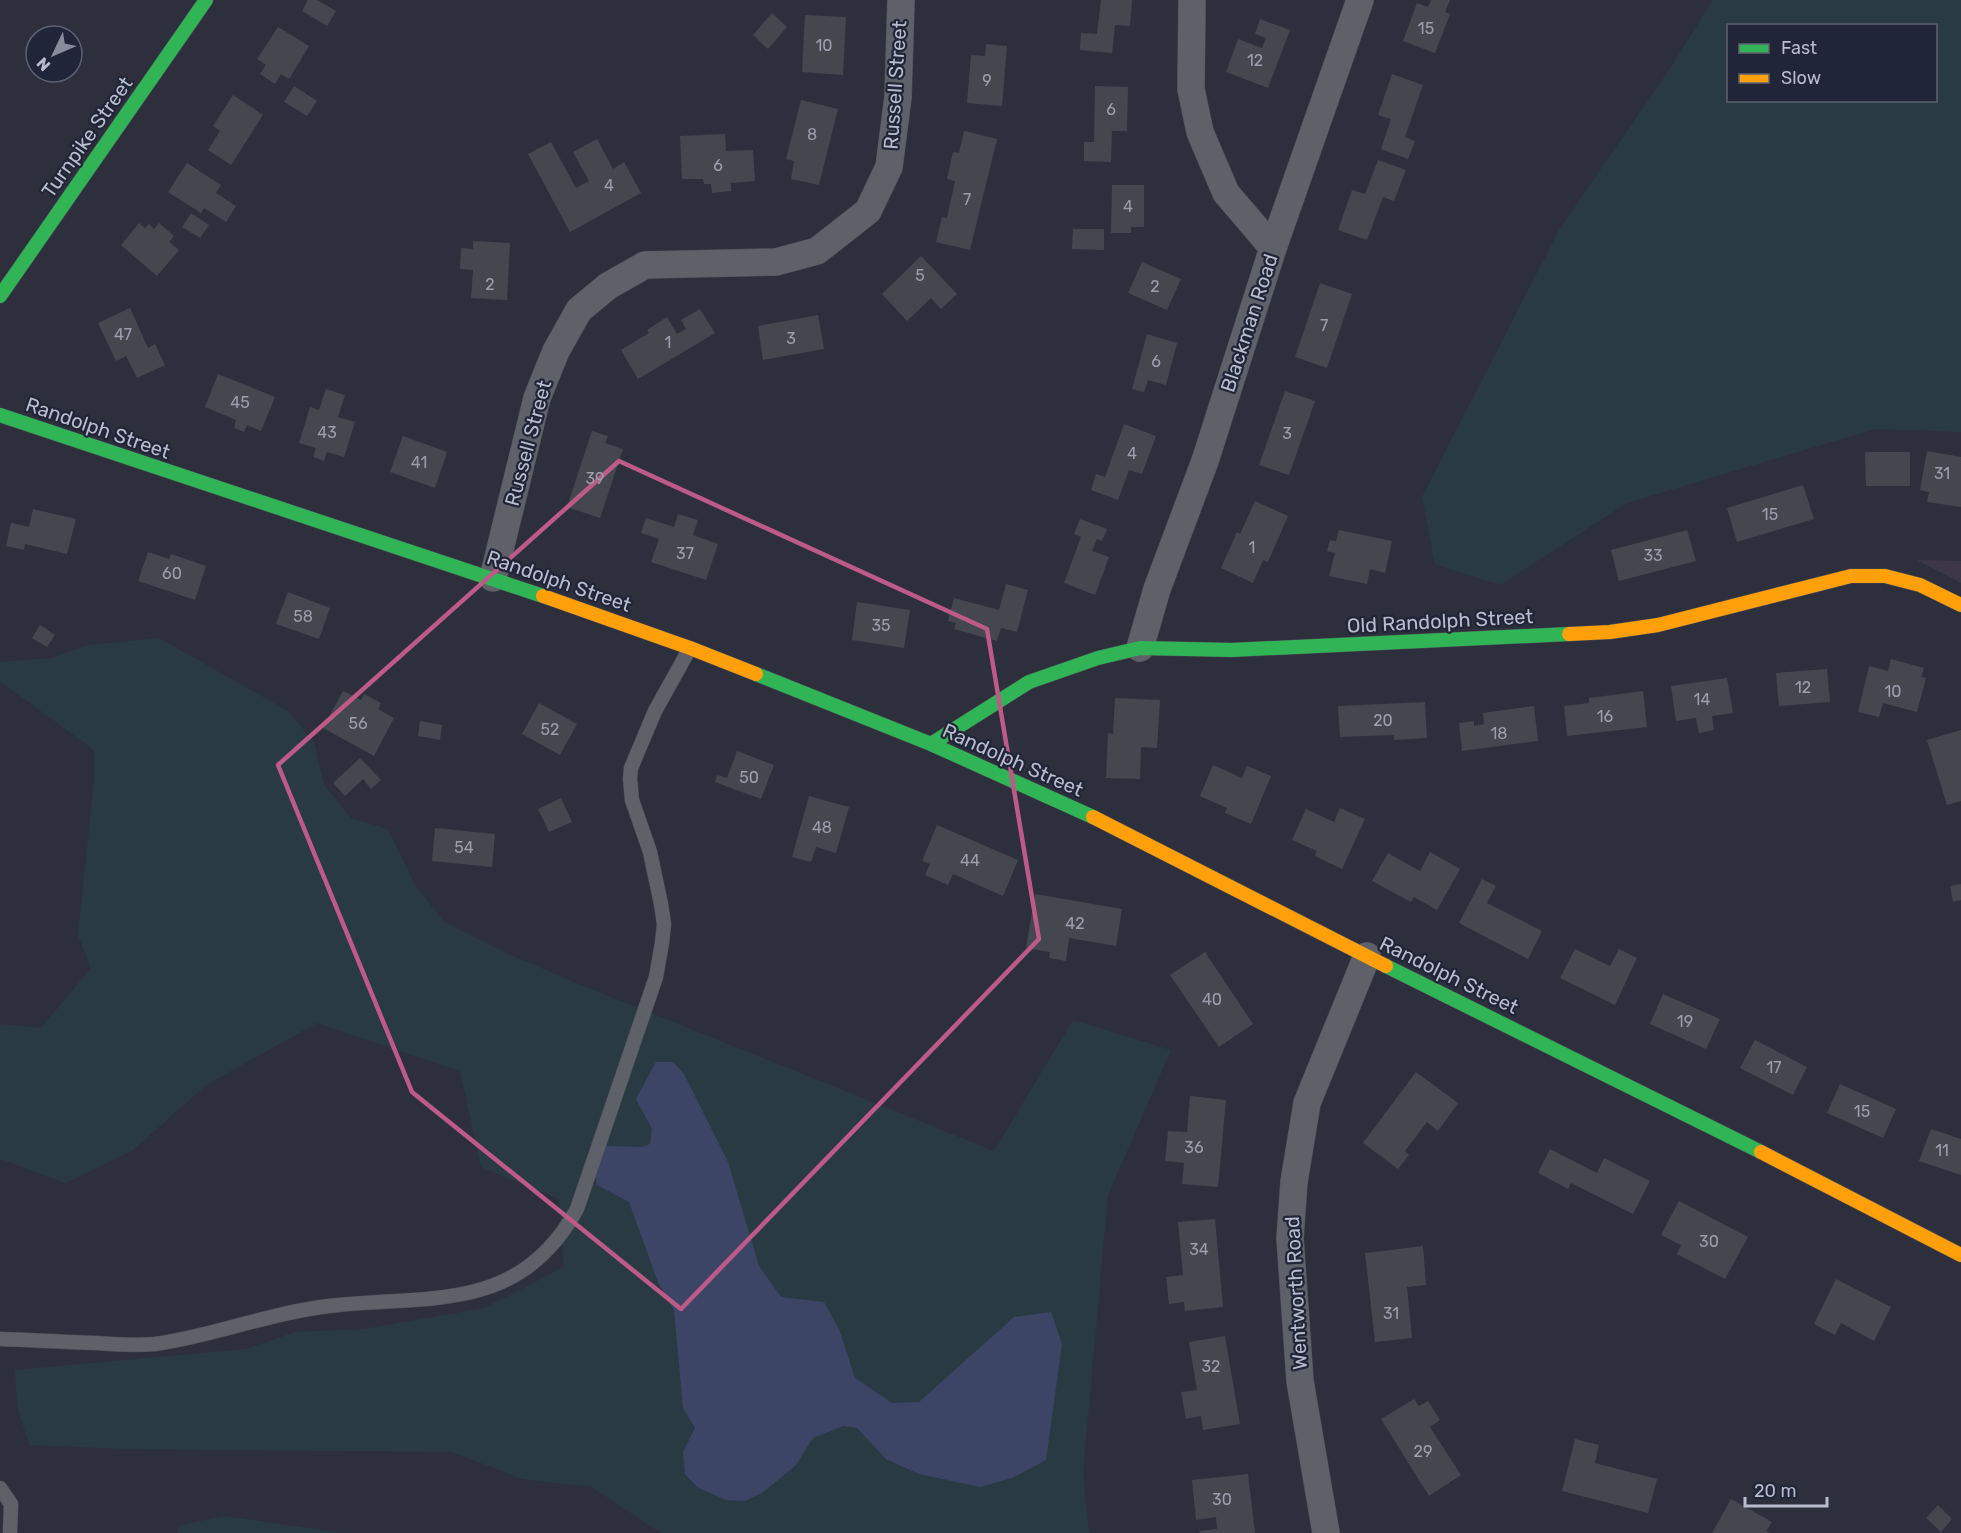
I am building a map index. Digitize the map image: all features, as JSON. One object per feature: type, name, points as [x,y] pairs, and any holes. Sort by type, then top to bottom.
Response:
[{"type":"main road","name":"Turnpike Street","points":[[0,296],[206,0]]},
{"type":"main road","name":"Randolph Street","points":[[0,415],[493,578],[690,648],[931,744],[1119,829],[1367,956],[1714,1128],[1961,1255]]},
{"type":"main road","name":"Old Randolph Street","points":[[931,744],[1029,682],[1098,658],[1140,648],[1232,650],[1610,632],[1658,625],[1851,576],[1885,576],[1920,585],[1961,605]]},
{"type":"street","name":"Russell Street","points":[[493,578],[537,398],[555,351],[579,309],[608,286],[645,265],[776,262],[817,251],[868,211],[889,167],[898,97],[901,0]]},
{"type":"street","points":[[1192,0],[1191,90],[1200,132],[1227,193],[1273,248]]},
{"type":"street","name":"Blackman Road","points":[[1140,648],[1157,589],[1204,461],[1273,248],[1360,0]]},
{"type":"street","name":"Wentworth Road","points":[[1326,1533],[1300,1381],[1290,1238],[1294,1182],[1307,1103],[1367,956]]},
{"type":"lane","points":[[0,1339],[156,1344],[316,1307],[393,1302],[468,1293],[513,1276],[541,1258],[565,1230],[577,1209],[656,977],[664,924],[652,861],[632,800],[630,779],[638,749],[690,648]]},
{"type":"lane","points":[[0,1488],[9,1500],[10,1533]]},
{"type":"highlighted area","points":[[619,461],[987,629],[1039,939],[681,1309],[412,1092],[278,765]]},
{"type":"shaded area","points":[[1713,0],[1961,0],[1961,432],[1875,429],[1627,503],[1500,585],[1435,564],[1422,497],[1559,230],[1669,70]]},
{"type":"shaded area","points":[[1917,560],[1961,561],[1961,583]]},
{"type":"shaded area","points":[[159,638],[288,711],[314,742],[324,785],[351,818],[388,829],[415,885],[444,922],[506,953],[576,983],[994,1151],[1073,1020],[1171,1050],[1108,1195],[1083,1473],[1089,1533],[661,1533],[592,1487],[522,1479],[452,1452],[126,1449],[29,1445],[17,1405],[15,1370],[246,1349],[295,1332],[364,1329],[484,1308],[564,1267],[559,1199],[481,1167],[460,1071],[317,1023],[206,1085],[132,1151],[66,1183],[0,1159],[0,1024],[41,1028],[91,968],[78,935],[94,781],[94,750],[0,681],[0,662],[52,658],[88,645]]},
{"type":"shaded area","points":[[224,1516],[343,1533],[177,1533],[181,1525]]},
{"type":"water","points":[[656,1062],[673,1062],[684,1074],[728,1162],[759,1266],[781,1297],[824,1302],[839,1329],[855,1378],[892,1403],[919,1402],[1014,1317],[1051,1312],[1062,1344],[1046,1460],[1012,1478],[980,1487],[919,1474],[886,1459],[857,1428],[843,1426],[813,1438],[796,1465],[762,1493],[745,1501],[726,1500],[697,1487],[685,1474],[683,1452],[695,1428],[683,1408],[674,1310],[658,1282],[629,1202],[597,1185],[596,1179],[598,1160],[607,1146],[641,1147],[650,1144],[652,1129],[636,1099]]},
{"type":"building","points":[[308,0],[317,0],[336,11],[327,26],[302,11]]},
{"type":"building","points":[[1101,0],[1132,0],[1130,26],[1115,25],[1112,53],[1080,50],[1081,33],[1097,34]]},
{"type":"building","points":[[1431,0],[1450,0],[1445,12],[1450,14],[1435,53],[1403,41],[1417,3],[1428,7]]},
{"type":"building","points":[[772,13],[787,27],[768,49],[753,35]]},
{"type":"building","points":[[805,15],[846,17],[843,75],[802,72]]},
{"type":"building","points":[[1260,19],[1290,30],[1268,88],[1226,72],[1238,39],[1262,48],[1266,38],[1255,34]]},
{"type":"building","points":[[278,27],[309,46],[289,79],[281,74],[275,84],[260,74],[266,65],[257,59]]},
{"type":"building","points":[[986,44],[1007,46],[1002,106],[967,103],[971,55],[985,56]]},
{"type":"building","points":[[1392,74],[1423,85],[1405,137],[1415,141],[1408,159],[1381,149],[1391,119],[1378,115]]},
{"type":"building","points":[[294,86],[317,101],[307,116],[284,102]]},
{"type":"building","points":[[1095,86],[1128,87],[1127,131],[1112,131],[1111,162],[1084,161],[1084,142],[1094,142]]},
{"type":"building","points":[[233,95],[263,115],[231,165],[208,150],[220,131],[213,126]]},
{"type":"building","points":[[801,100],[838,109],[819,185],[791,179],[794,161],[786,159]]},
{"type":"building","points":[[964,131],[997,139],[970,250],[936,242],[942,217],[947,218],[955,181],[947,179],[953,152],[959,153]]},
{"type":"building","points":[[725,134],[726,151],[753,150],[755,181],[731,183],[731,191],[712,193],[711,184],[704,184],[703,179],[682,179],[680,136]]},
{"type":"building","points":[[597,139],[613,169],[624,162],[641,193],[570,232],[528,154],[551,142],[576,188],[589,181],[573,152]]},
{"type":"building","points":[[1378,160],[1406,170],[1394,201],[1383,197],[1367,240],[1338,230],[1352,190],[1365,194]]},
{"type":"building","points":[[187,163],[221,185],[216,193],[236,206],[226,222],[204,208],[201,213],[168,192]]},
{"type":"building","points":[[1112,185],[1144,185],[1144,227],[1131,227],[1131,233],[1111,233]]},
{"type":"building","points":[[191,213],[209,225],[200,238],[182,227]]},
{"type":"building","points":[[139,223],[145,228],[149,224],[154,229],[159,223],[174,236],[169,242],[179,250],[157,276],[121,245]]},
{"type":"building","points":[[1073,229],[1104,229],[1104,250],[1072,249]]},
{"type":"building","points":[[473,241],[510,243],[507,300],[471,298],[473,270],[460,269],[461,248],[473,249]]},
{"type":"building","points":[[921,256],[957,294],[941,309],[931,298],[907,321],[882,294]]},
{"type":"building","points":[[1142,262],[1181,279],[1167,310],[1128,293]]},
{"type":"building","points":[[1320,283],[1352,294],[1327,368],[1295,357]]},
{"type":"building","points":[[130,308],[148,348],[155,344],[165,365],[137,378],[126,356],[116,361],[98,323]]},
{"type":"building","points":[[700,309],[715,333],[638,379],[621,350],[649,333],[647,330],[667,317],[677,334],[686,329],[681,320]]},
{"type":"building","points":[[818,315],[824,349],[763,360],[758,326]]},
{"type":"building","points":[[1147,334],[1177,343],[1166,385],[1148,380],[1144,392],[1132,389]]},
{"type":"building","points":[[218,374],[275,397],[261,431],[247,425],[244,432],[234,428],[236,420],[205,407]]},
{"type":"building","points":[[326,389],[345,395],[338,417],[355,422],[344,457],[327,452],[324,461],[313,457],[316,448],[299,443],[310,407],[319,410]]},
{"type":"building","points":[[1285,391],[1315,401],[1289,475],[1259,465]]},
{"type":"building","points":[[1124,424],[1156,436],[1142,474],[1129,470],[1118,500],[1091,490],[1096,474],[1105,477]]},
{"type":"building","points":[[592,431],[608,436],[605,443],[623,449],[600,518],[567,507]]},
{"type":"building","points":[[403,436],[447,452],[435,488],[390,472]]},
{"type":"building","points":[[1927,451],[1961,457],[1961,507],[1927,502],[1929,492],[1920,490]]},
{"type":"building","points":[[1865,452],[1910,452],[1910,486],[1866,486]]},
{"type":"building","points":[[1803,485],[1814,519],[1737,542],[1727,508]]},
{"type":"building","points":[[1255,501],[1288,516],[1268,562],[1263,560],[1253,583],[1221,568],[1237,532],[1240,534]]},
{"type":"building","points":[[33,509],[76,519],[67,554],[25,544],[24,550],[6,546],[11,523],[29,527]]},
{"type":"building","points":[[678,514],[698,520],[693,535],[718,544],[706,580],[651,562],[659,539],[641,533],[646,518],[674,527]]},
{"type":"building","points":[[1080,519],[1107,529],[1102,541],[1097,539],[1092,551],[1109,557],[1095,595],[1064,583],[1081,537],[1074,534]]},
{"type":"building","points":[[1339,530],[1392,541],[1385,573],[1370,569],[1367,584],[1329,576],[1335,553],[1327,551],[1330,540],[1336,541]]},
{"type":"building","points":[[1687,530],[1696,561],[1619,581],[1611,550]]},
{"type":"building","points":[[148,552],[169,559],[171,554],[206,566],[195,600],[138,581]]},
{"type":"building","points":[[1006,584],[1028,590],[1017,632],[1001,628],[997,641],[954,629],[956,623],[948,621],[954,598],[999,610]]},
{"type":"building","points":[[288,592],[330,608],[319,639],[276,624]]},
{"type":"building","points":[[857,602],[910,610],[904,648],[852,640]]},
{"type":"building","points":[[40,625],[55,635],[47,647],[32,638]]},
{"type":"building","points":[[1891,659],[1924,668],[1921,677],[1926,678],[1917,712],[1883,703],[1879,717],[1858,712],[1869,666],[1888,671]]},
{"type":"building","points":[[1827,669],[1830,702],[1779,706],[1776,673]]},
{"type":"building","points":[[1727,678],[1733,713],[1712,716],[1714,730],[1699,733],[1696,718],[1676,721],[1671,686]]},
{"type":"building","points":[[343,691],[361,700],[364,694],[381,703],[378,709],[394,718],[374,756],[323,728]]},
{"type":"building","points":[[1643,691],[1647,727],[1567,736],[1564,706],[1589,703],[1589,698]]},
{"type":"building","points":[[1115,698],[1160,700],[1157,748],[1141,747],[1140,779],[1106,778],[1108,733],[1113,734]]},
{"type":"building","points":[[1425,702],[1427,738],[1394,740],[1394,735],[1340,737],[1338,706]]},
{"type":"building","points":[[539,703],[577,724],[560,755],[522,734]]},
{"type":"building","points":[[1534,706],[1538,741],[1462,751],[1459,723],[1474,721],[1474,726],[1484,724],[1483,713]]},
{"type":"building","points":[[420,721],[442,725],[440,740],[418,736]]},
{"type":"building","points":[[1961,730],[1961,801],[1947,805],[1927,740]]},
{"type":"building","points":[[737,751],[774,765],[761,799],[715,782],[717,775],[727,778]]},
{"type":"building","points":[[360,758],[381,780],[371,789],[363,779],[345,796],[333,783]]},
{"type":"building","points":[[1213,765],[1242,778],[1247,766],[1271,776],[1251,824],[1225,813],[1227,808],[1200,796]]},
{"type":"building","points":[[809,796],[849,807],[836,853],[816,847],[811,862],[792,857]]},
{"type":"building","points":[[561,798],[572,822],[549,832],[538,809]]},
{"type":"building","points":[[1340,808],[1365,819],[1342,869],[1315,856],[1317,851],[1292,840],[1306,809],[1334,822]]},
{"type":"building","points":[[937,825],[1018,860],[1003,896],[953,874],[948,885],[925,875],[930,864],[922,861]]},
{"type":"building","points":[[435,828],[495,834],[492,867],[432,861]]},
{"type":"building","points":[[1430,852],[1460,869],[1437,910],[1414,897],[1411,902],[1372,881],[1388,853],[1420,871]]},
{"type":"building","points":[[1482,879],[1496,886],[1487,903],[1542,931],[1528,959],[1459,923]]},
{"type":"building","points":[[1961,884],[1961,900],[1953,902],[1950,886]]},
{"type":"building","points":[[1035,894],[1122,909],[1116,946],[1069,938],[1066,961],[1049,958],[1050,952],[1026,948]]},
{"type":"building","points":[[1575,949],[1610,966],[1619,949],[1637,958],[1615,1005],[1560,978]]},
{"type":"building","points":[[1205,952],[1253,1024],[1219,1047],[1170,975]]},
{"type":"building","points":[[1663,994],[1720,1019],[1706,1049],[1650,1024]]},
{"type":"building","points":[[1755,1040],[1807,1067],[1793,1095],[1740,1068]]},
{"type":"building","points":[[1416,1072],[1458,1103],[1438,1131],[1427,1122],[1405,1151],[1409,1155],[1398,1169],[1363,1143]]},
{"type":"building","points":[[1840,1084],[1896,1109],[1883,1138],[1827,1113]]},
{"type":"building","points":[[1190,1096],[1226,1100],[1218,1187],[1182,1184],[1184,1163],[1165,1161],[1168,1131],[1187,1132]]},
{"type":"building","points":[[1931,1129],[1961,1139],[1961,1175],[1919,1161]]},
{"type":"building","points":[[1550,1149],[1597,1173],[1604,1158],[1650,1181],[1633,1214],[1571,1183],[1568,1189],[1538,1173]]},
{"type":"building","points":[[1679,1201],[1748,1237],[1725,1279],[1677,1254],[1681,1245],[1661,1235]]},
{"type":"building","points":[[1215,1219],[1223,1307],[1185,1311],[1184,1302],[1169,1304],[1166,1277],[1183,1275],[1178,1222]]},
{"type":"building","points":[[1423,1246],[1426,1285],[1407,1287],[1412,1338],[1375,1342],[1365,1253]]},
{"type":"building","points":[[1836,1279],[1891,1307],[1874,1341],[1841,1323],[1835,1335],[1814,1324]]},
{"type":"building","points":[[1225,1336],[1240,1424],[1203,1430],[1201,1416],[1186,1419],[1181,1392],[1197,1390],[1189,1342]]},
{"type":"building","points":[[1414,1399],[1419,1406],[1428,1401],[1440,1420],[1430,1427],[1461,1475],[1429,1496],[1381,1419]]},
{"type":"building","points":[[1575,1439],[1599,1445],[1595,1463],[1657,1479],[1648,1513],[1562,1491]]},
{"type":"building","points":[[1248,1474],[1255,1533],[1200,1533],[1199,1531],[1217,1529],[1216,1517],[1196,1520],[1192,1480]]},
{"type":"building","points":[[1731,1499],[1772,1522],[1766,1531],[1771,1533],[1712,1533]]},
{"type":"building","points":[[1938,1505],[1952,1519],[1941,1532],[1926,1518]]},
{"type":"traffic: fast","points":[[0,296],[206,0]]},
{"type":"traffic: fast","points":[[0,415],[543,596]]},
{"type":"traffic: fast","points":[[931,744],[1029,682],[1098,658],[1140,648],[1232,650],[1569,634]]},
{"type":"traffic: fast","points":[[756,674],[931,744],[1093,817]]},
{"type":"traffic: fast","points":[[1386,966],[1761,1152]]},
{"type":"traffic: slow","points":[[1569,634],[1610,632],[1658,625],[1851,576],[1885,576],[1920,585],[1961,605]]},
{"type":"traffic: slow","points":[[543,596],[756,674]]},
{"type":"traffic: slow","points":[[1093,817],[1386,966]]},
{"type":"traffic: slow","points":[[1761,1152],[1961,1255]]}]
